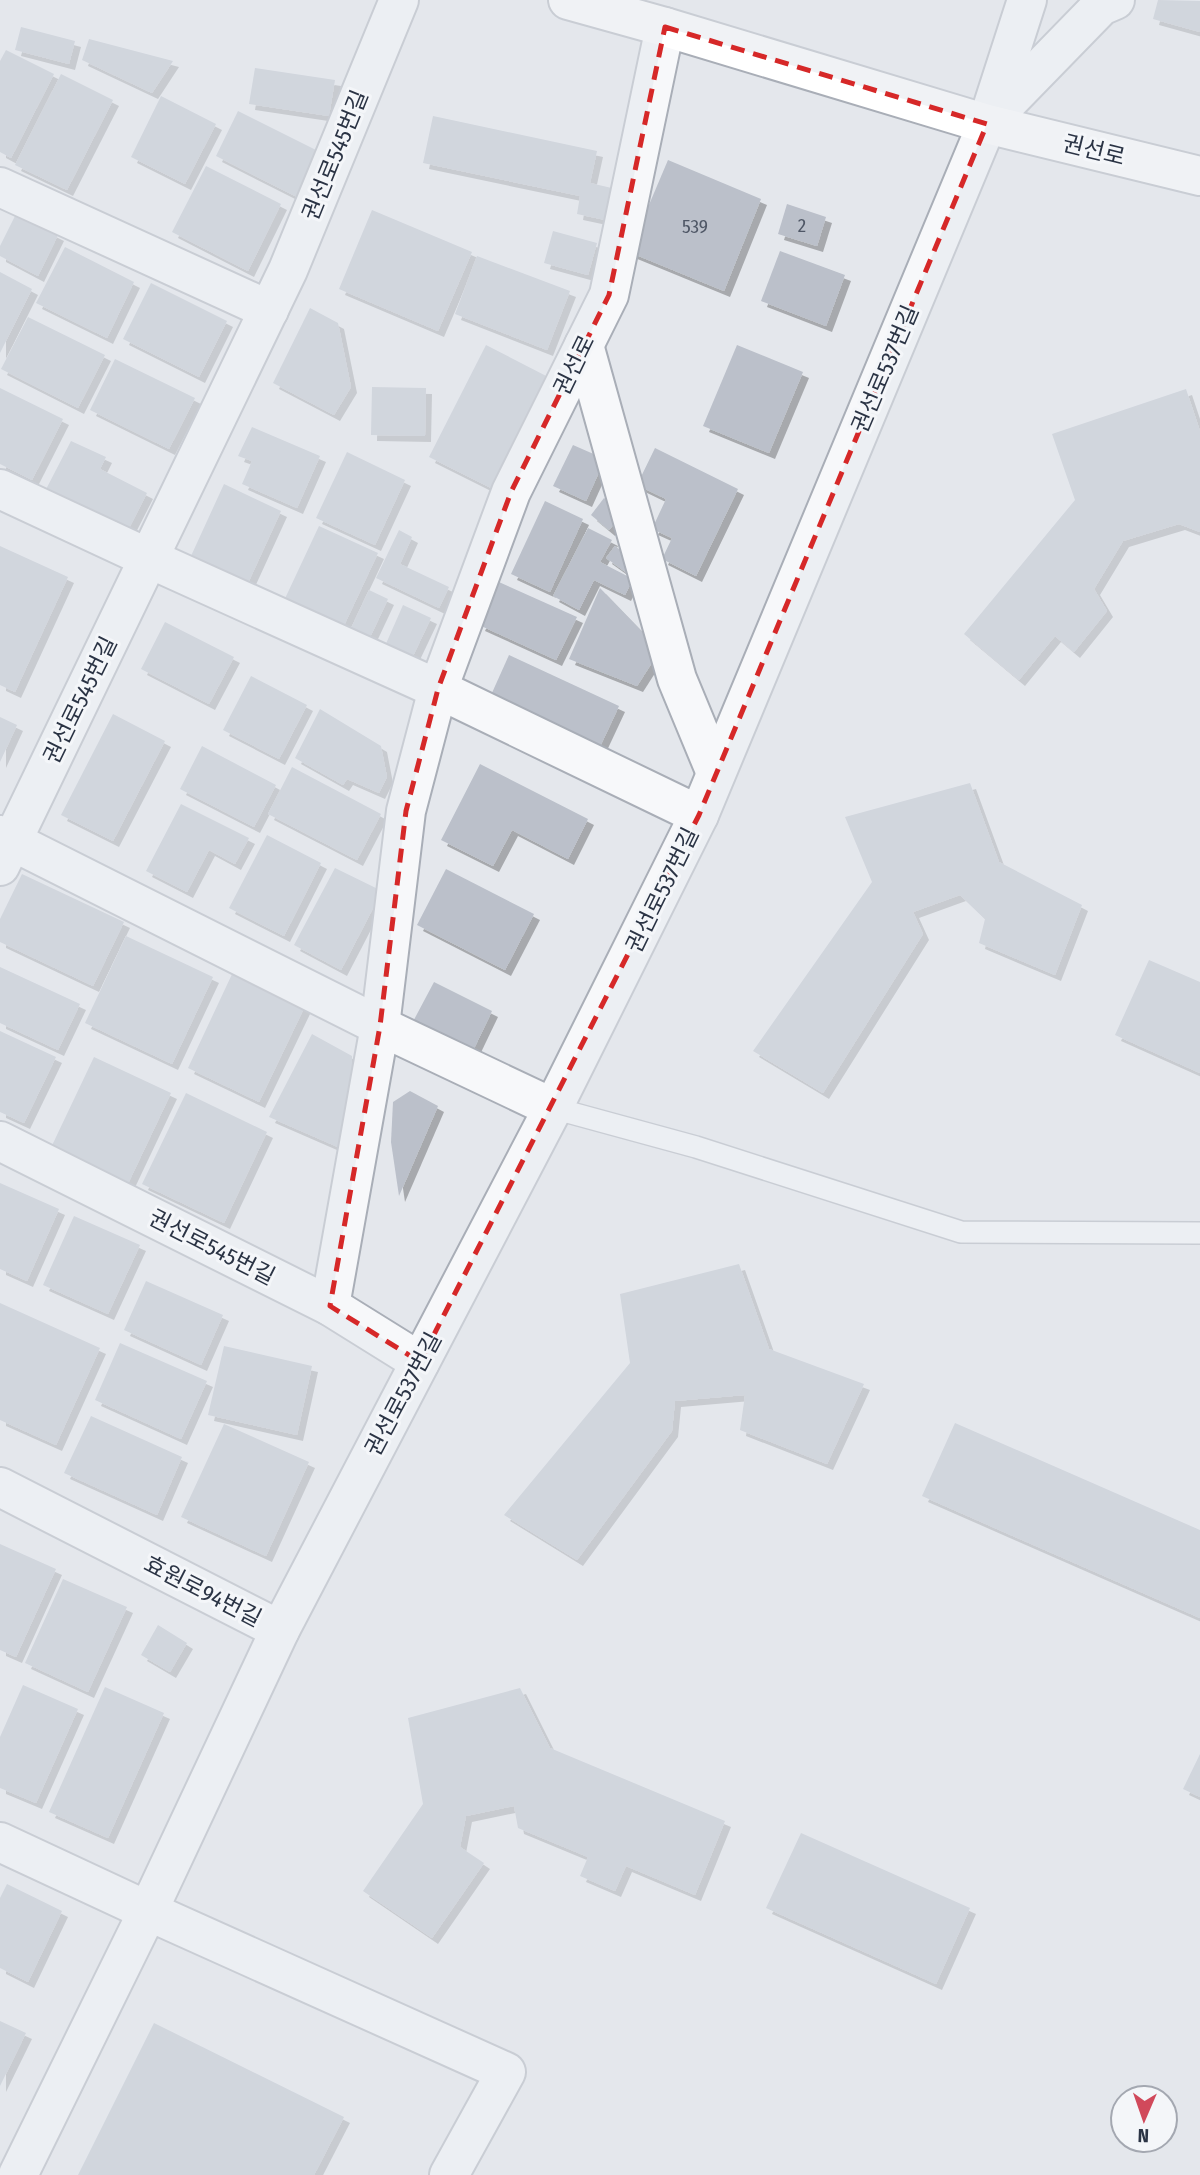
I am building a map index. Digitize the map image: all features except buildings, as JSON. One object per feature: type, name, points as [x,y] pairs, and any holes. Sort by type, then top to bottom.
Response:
[{"type":"street","name":"권선로545번길","points":[[399,0],[288,270],[4,847],[553,1108]]},
{"type":"street","name":"권선로","points":[[568,0],[987,124],[1200,176]]},
{"type":"street","points":[[987,124],[1027,0]]},
{"type":"street","points":[[987,124],[1052,0]]},
{"type":"street","points":[[987,124],[1101,6],[1115,0]]},
{"type":"street","name":"권선로","points":[[438,689],[510,492],[608,295],[666,27]]},
{"type":"street","name":"권선로537번길","points":[[280,1630],[553,1108],[699,815],[987,124]]},
{"type":"street","points":[[0,187],[269,310]]},
{"type":"street","points":[[584,345],[677,679],[716,773]]},
{"type":"street","points":[[0,489],[438,689],[699,815]]},
{"type":"street","points":[[330,1307],[380,1026],[406,811],[438,689]]},
{"type":"street","name":"권선로545번길","points":[[0,1141],[330,1307],[420,1362]]},
{"type":"street","name":"효원로94번길","points":[[0,1487],[280,1630],[148,1911],[18,2175]]},
{"type":"street","points":[[0,1842],[506,2071],[449,2175]]},
{"type":"street","points":[[0,2172],[5,2175]]},
{"type":"lane","points":[[553,1108],[696,1147],[961,1232],[1200,1233]]},
{"type":"highlighted area","points":[[665,27],[987,124],[699,815],[420,1362],[330,1306],[380,1026],[406,811],[438,689],[511,492],[609,295]]}]
